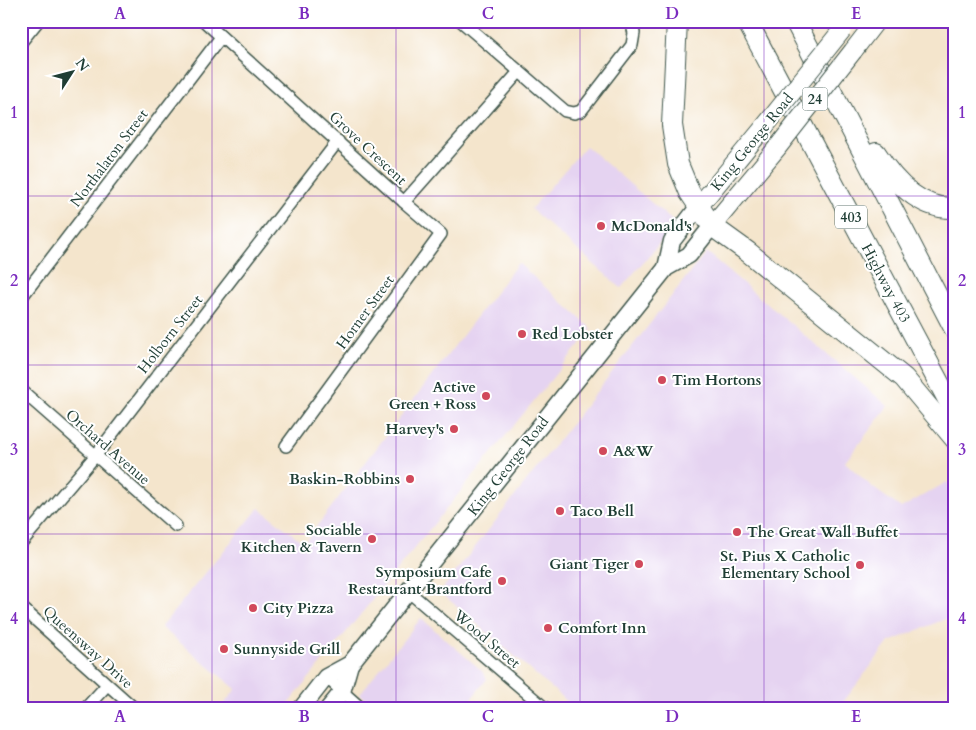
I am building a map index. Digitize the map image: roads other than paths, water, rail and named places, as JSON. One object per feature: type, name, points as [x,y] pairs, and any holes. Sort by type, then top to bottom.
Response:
[{"type":"highway","points":[[677,21],[672,125],[678,164],[690,193],[712,226],[748,252],[904,378],[955,439]]},
{"type":"highway","name":"Highway 403","points":[[747,21],[955,413]]},
{"type":"highway","name":"403","points":[[795,21],[955,330]]},
{"type":"highway","points":[[831,91],[852,115],[888,173],[916,198],[947,208],[955,208]]},
{"type":"main road","name":"King George Road","points":[[300,709],[326,677],[350,664],[666,268],[689,255],[777,148],[876,21]]},
{"type":"main road","name":"King George Road","points":[[666,268],[672,241],[845,26]]},
{"type":"main road","name":"King George Road","points":[[328,709],[342,692],[350,664]]},
{"type":"street","points":[[21,42],[38,21]]},
{"type":"street","name":"Grove Crescent","points":[[204,21],[404,202],[518,72]]},
{"type":"street","points":[[461,21],[565,111],[574,113],[581,111],[632,45],[634,33],[631,21]]},
{"type":"street","name":"Northalaton Street","points":[[21,298],[221,37]]},
{"type":"street","name":"Holborn Street","points":[[21,543],[96,455],[338,141]]},
{"type":"street","name":"Horner Street","points":[[286,446],[440,234],[404,202]]},
{"type":"street","name":"Orchard Avenue","points":[[21,390],[176,526]]},
{"type":"street","name":"Wood Street","points":[[409,592],[546,709]]},
{"type":"street","name":"Queensway Drive","points":[[21,607],[135,709]]},
{"type":"street","points":[[326,677],[362,709]]},
{"type":"street","points":[[85,709],[107,685]]},
{"type":"place","name":"McDonald's","points":[[601,226]]},
{"type":"place","name":"Red Lobster","points":[[522,334]]},
{"type":"place","name":"Tim Hortons","points":[[662,380]]},
{"type":"place","name":"Active Green + Ross","points":[[486,396]]},
{"type":"place","name":"Harvey's","points":[[454,429]]},
{"type":"place","name":"A&W","points":[[603,451]]},
{"type":"place","name":"Baskin-Robbins","points":[[410,479]]},
{"type":"place","name":"Taco Bell","points":[[560,511]]},
{"type":"place","name":"The Great Wall Buffet","points":[[737,532]]},
{"type":"place","name":"Sociable Kitchen & Tavern","points":[[372,539]]},
{"type":"place","name":"Giant Tiger","points":[[639,564]]},
{"type":"place","name":"St. Pius X Catholic Elementary School","points":[[860,565]]},
{"type":"place","name":"Symposium Cafe Restaurant Brantford","points":[[502,581]]},
{"type":"place","name":"City Pizza","points":[[253,608]]},
{"type":"place","name":"Comfort Inn","points":[[548,628]]},
{"type":"place","name":"Sunnyside Grill","points":[[224,649]]}]
